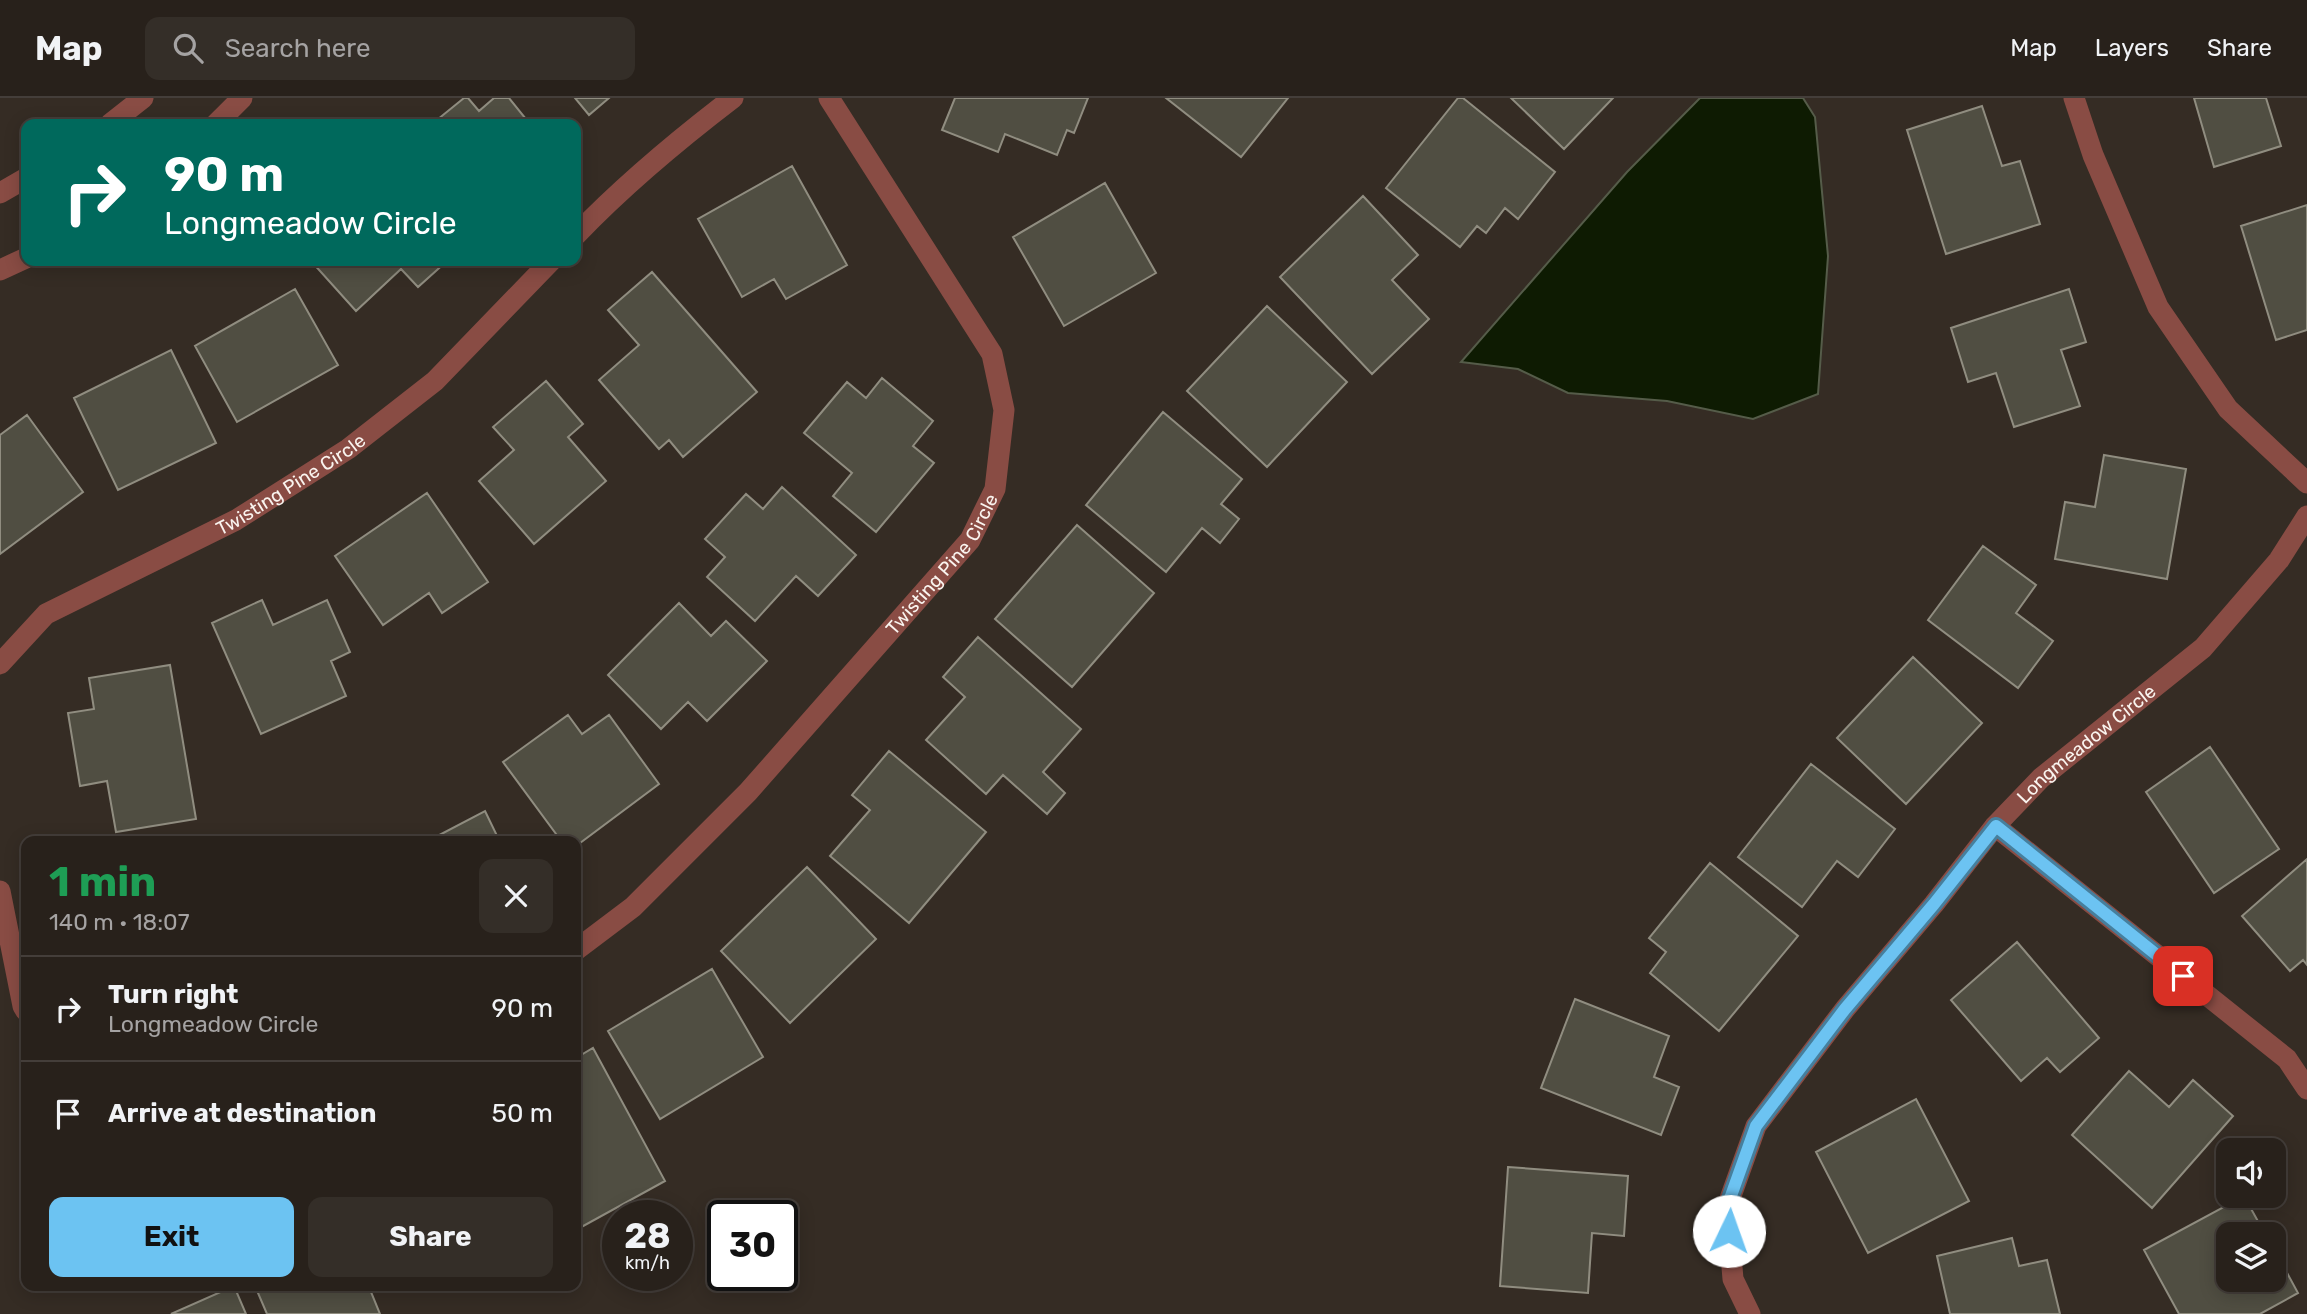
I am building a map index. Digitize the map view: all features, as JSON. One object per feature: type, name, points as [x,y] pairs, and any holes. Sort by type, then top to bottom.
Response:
[{"type":"street","points":[[116,119],[143,98]]},
{"type":"street","points":[[221,119],[242,98]]},
{"type":"street","points":[[581,230],[608,201],[733,98]]},
{"type":"street","name":"Twisting Pine Circle","points":[[581,946],[633,907],[748,792],[970,540],[995,489],[1004,410],[992,354],[829,98]]},
{"type":"street","points":[[2074,98],[2094,155],[2158,307],[2228,409],[2307,483]]},
{"type":"street","points":[[0,193],[21,181]]},
{"type":"street","points":[[0,270],[21,260]]},
{"type":"street","name":"Twisting Pine Circle","points":[[0,664],[46,614],[236,520],[348,449],[435,382],[546,266]]},
{"type":"street","name":"Longmeadow Circle","points":[[1750,1314],[1733,1279],[1727,1207],[1756,1126],[1845,1009],[1996,826],[2040,778],[2203,648],[2278,560],[2307,516]]},
{"type":"street","points":[[1996,826],[2287,1059],[2307,1089]]},
{"type":"street","points":[[0,891],[21,996]]},
{"type":"shaded area","points":[[1700,98],[1803,98],[1815,117],[1828,256],[1818,394],[1753,419],[1667,401],[1568,393],[1518,369],[1461,362],[1627,172]]},
{"type":"building","points":[[464,98],[468,98],[479,111],[494,98],[509,98],[526,119],[438,119]]},
{"type":"building","points":[[575,98],[609,98],[589,115]]},
{"type":"building","points":[[955,98],[1088,98],[1074,133],[1067,130],[1057,155],[1005,134],[998,152],[942,130]]},
{"type":"building","points":[[1166,98],[1288,98],[1241,157]]},
{"type":"building","points":[[1458,98],[1463,98],[1555,172],[1518,219],[1505,208],[1486,233],[1477,226],[1460,247],[1386,188]]},
{"type":"building","points":[[1511,98],[1613,98],[1564,149]]},
{"type":"building","points":[[2194,98],[2266,98],[2281,146],[2214,167]]},
{"type":"building","points":[[1982,106],[2002,166],[2020,161],[2040,224],[1946,254],[1907,130]]},
{"type":"building","points":[[792,166],[847,265],[786,299],[774,279],[742,297],[698,219]]},
{"type":"building","points":[[1105,183],[1156,273],[1064,326],[1013,237]]},
{"type":"building","points":[[1363,196],[1418,255],[1392,280],[1429,319],[1372,374],[1280,277]]},
{"type":"building","points":[[2307,205],[2307,330],[2276,340],[2241,226]]},
{"type":"building","points":[[316,266],[441,266],[418,287],[401,269],[356,311]]},
{"type":"building","points":[[652,272],[757,392],[683,457],[669,440],[659,449],[599,380],[639,345],[608,310]]},
{"type":"building","points":[[295,289],[338,365],[237,422],[195,346]]},
{"type":"building","points":[[2069,289],[2086,342],[2061,350],[2080,406],[2014,427],[1996,373],[1968,382],[1951,328]]},
{"type":"building","points":[[1267,306],[1347,382],[1267,467],[1187,391]]},
{"type":"building","points":[[171,350],[216,443],[118,490],[74,398]]},
{"type":"building","points":[[882,378],[933,421],[913,446],[934,463],[876,532],[833,496],[852,473],[804,433],[847,382],[866,398]]},
{"type":"building","points":[[546,381],[583,424],[568,437],[606,481],[534,544],[479,481],[514,450],[493,427]]},
{"type":"building","points":[[1163,412],[1242,479],[1221,504],[1239,519],[1220,543],[1202,528],[1166,572],[1086,505]]},
{"type":"building","points":[[27,415],[83,492],[0,554],[0,435]]},
{"type":"building","points":[[2104,455],[2186,469],[2167,579],[2055,559],[2065,502],[2095,507]]},
{"type":"building","points":[[782,487],[856,555],[818,596],[796,576],[755,621],[707,577],[725,557],[705,539],[746,494],[763,509]]},
{"type":"building","points":[[427,493],[488,582],[442,613],[429,593],[383,625],[335,556]]},
{"type":"building","points":[[1077,525],[1154,593],[1072,687],[995,619]]},
{"type":"building","points":[[1983,546],[2036,585],[2016,613],[2053,641],[2018,688],[1928,620]]},
{"type":"building","points":[[262,600],[273,625],[327,600],[350,652],[331,661],[346,696],[261,734],[212,623]]},
{"type":"building","points":[[679,603],[711,636],[726,621],[767,661],[707,721],[688,702],[661,729],[608,675]]},
{"type":"building","points":[[978,637],[1081,729],[1043,772],[1065,793],[1047,814],[1003,775],[986,794],[926,740],[965,697],[943,677]]},
{"type":"building","points":[[1913,657],[1982,723],[1906,804],[1837,738]]},
{"type":"building","points":[[170,665],[196,819],[116,832],[107,781],[80,786],[68,713],[94,709],[89,678]]},
{"type":"building","points":[[568,715],[582,734],[609,715],[659,784],[581,842],[581,836],[558,836],[503,762]]},
{"type":"building","points":[[2210,747],[2279,849],[2214,893],[2146,792]]},
{"type":"building","points":[[889,751],[986,832],[909,923],[830,856],[870,810],[852,795]]},
{"type":"building","points":[[1811,764],[1895,829],[1858,877],[1837,861],[1802,907],[1738,857]]},
{"type":"building","points":[[485,811],[497,836],[437,836]]},
{"type":"building","points":[[2307,859],[2307,965],[2303,960],[2290,971],[2242,916]]},
{"type":"building","points":[[1710,863],[1798,936],[1719,1031],[1650,973],[1666,952],[1649,938]]},
{"type":"building","points":[[807,867],[876,939],[790,1023],[721,951]]},
{"type":"building","points":[[2017,942],[2099,1038],[2060,1072],[2047,1058],[2021,1081],[1951,1000]]},
{"type":"building","points":[[712,969],[763,1057],[660,1119],[608,1031]]},
{"type":"building","points":[[1575,999],[1669,1036],[1654,1077],[1679,1087],[1661,1135],[1541,1088]]},
{"type":"building","points":[[593,1048],[665,1181],[630,1200],[602,1200],[602,1216],[581,1227],[581,1055]]},
{"type":"building","points":[[2129,1071],[2169,1107],[2193,1080],[2233,1116],[2152,1208],[2072,1135]]},
{"type":"building","points":[[1916,1099],[1969,1201],[1868,1253],[1816,1152]]},
{"type":"building","points":[[1508,1167],[1628,1176],[1624,1236],[1592,1233],[1588,1293],[1500,1286]]},
{"type":"building","points":[[2222,1208],[2251,1208],[2258,1222],[2216,1222],[2216,1292],[2286,1292],[2286,1271],[2298,1293],[2260,1314],[2179,1314],[2144,1250]]},
{"type":"building","points":[[2012,1238],[2019,1266],[2047,1260],[2060,1314],[1950,1314],[1937,1256]]},
{"type":"building","points":[[223,1291],[236,1291],[246,1314],[171,1314]]},
{"type":"building","points":[[257,1291],[373,1291],[371,1292],[380,1314],[267,1314]]},
{"type":"route","points":[[1729,1231],[1727,1207],[1756,1126],[1845,1009],[1996,826],[2183,976]]}]
